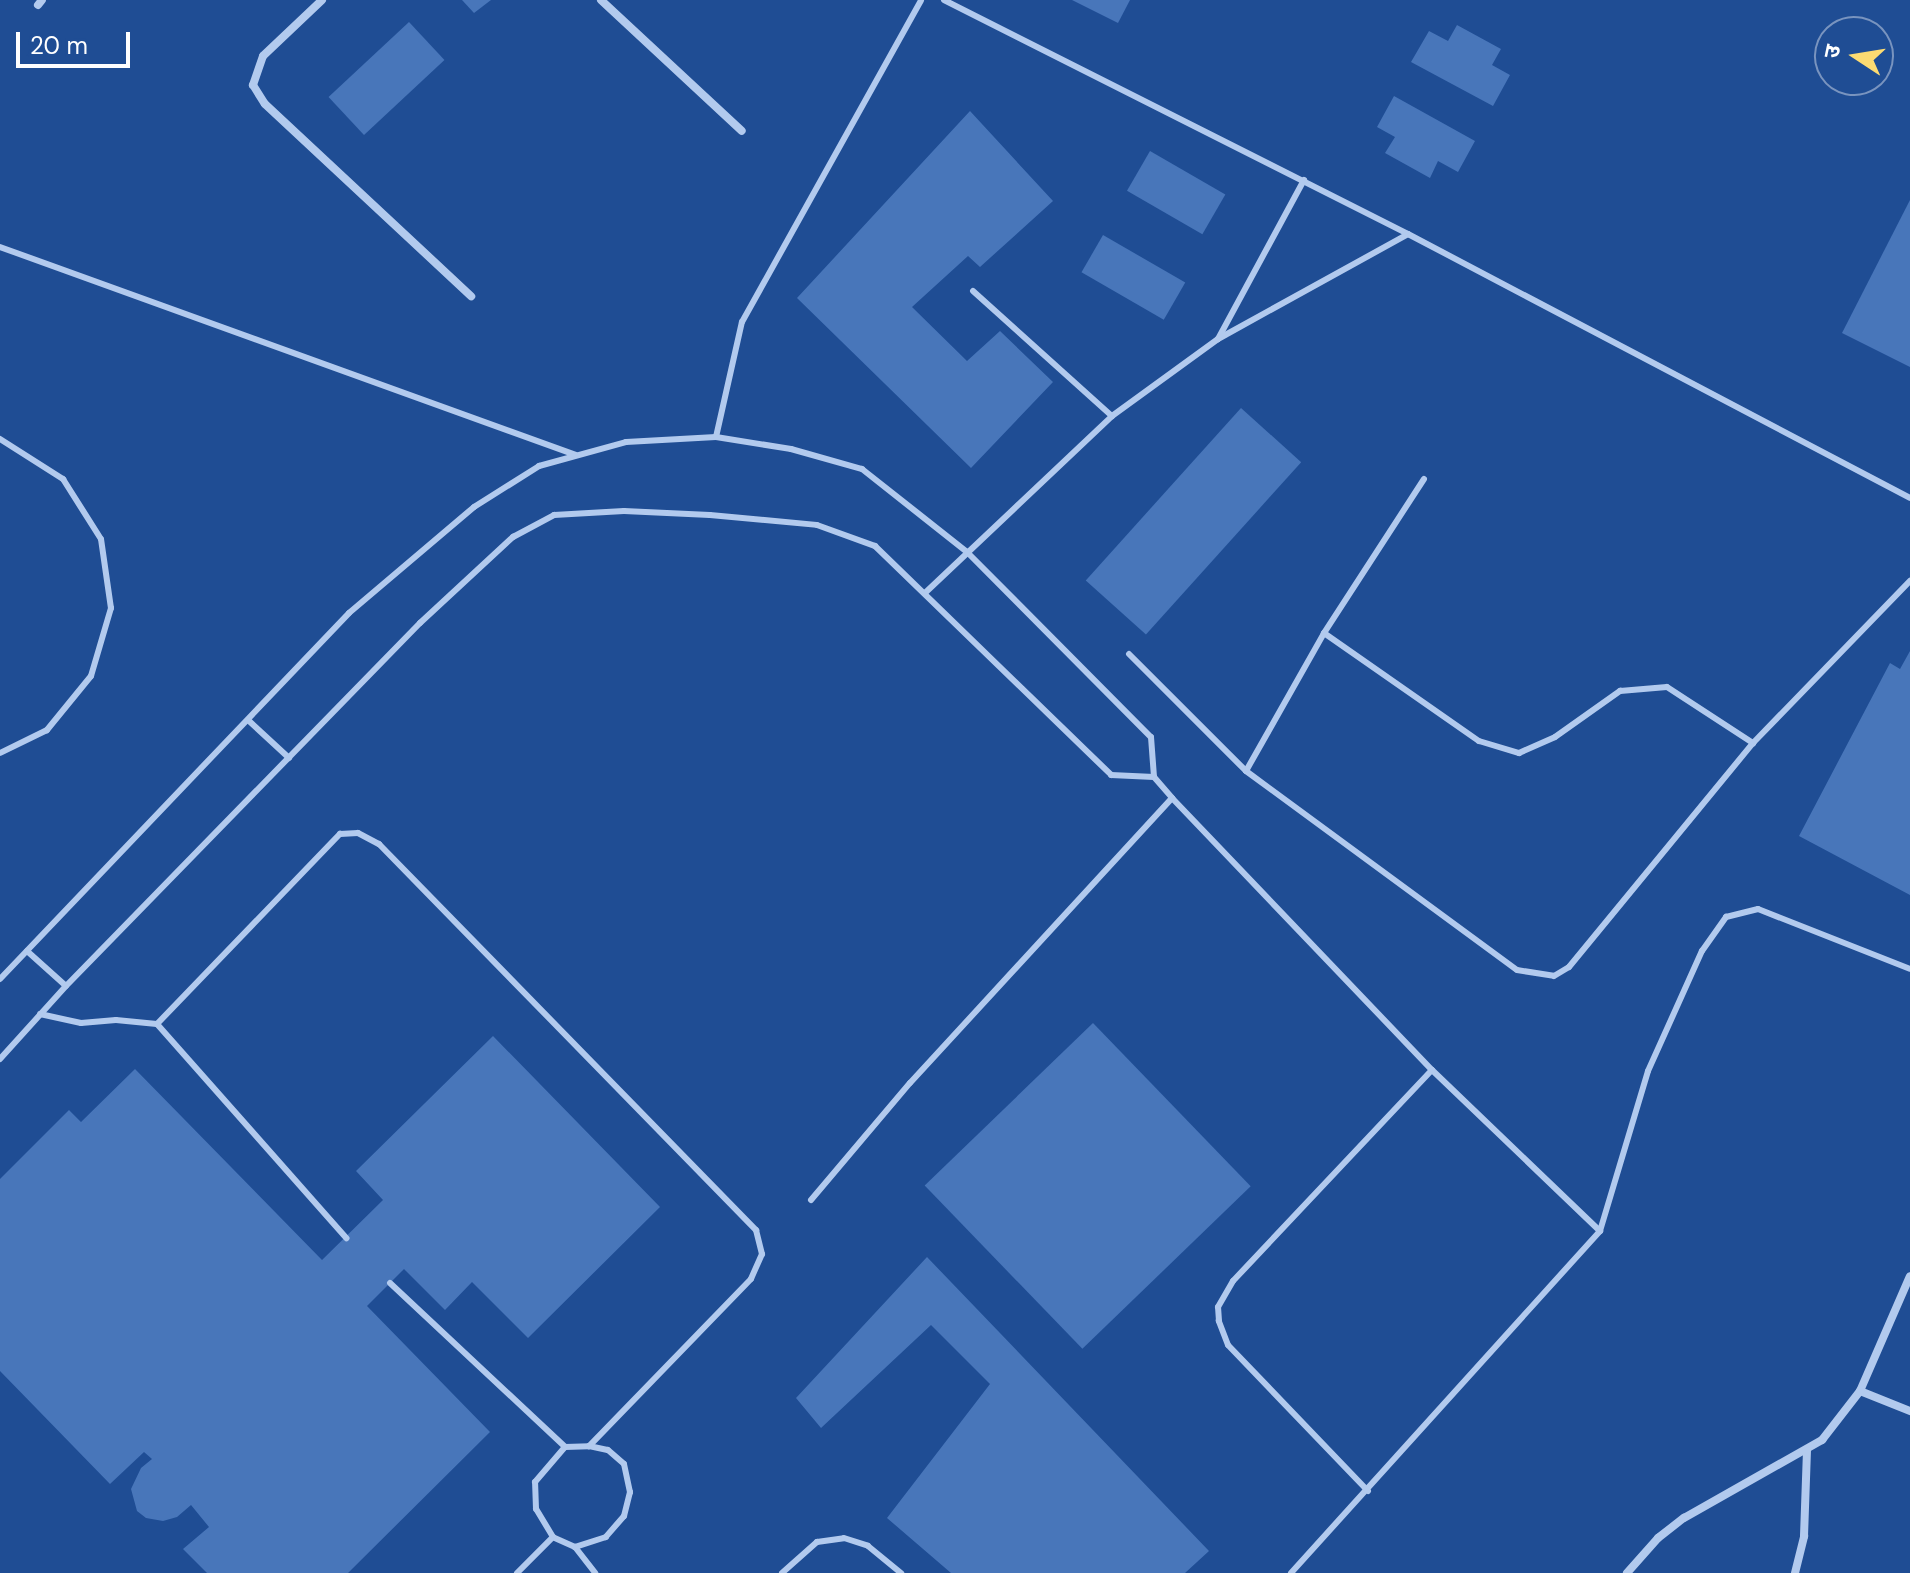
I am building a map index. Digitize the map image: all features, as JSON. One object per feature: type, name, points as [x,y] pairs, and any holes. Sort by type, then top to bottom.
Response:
[{"type":"street","points":[[322,0],[263,56],[253,85],[265,104],[471,296]]},
{"type":"street","points":[[601,0],[742,131]]},
{"type":"street","points":[[1627,1573],[1658,1538],[1684,1518],[1822,1440],[1860,1391],[1910,1276]]},
{"type":"street","points":[[1860,1391],[1910,1411]]},
{"type":"street","points":[[1795,1573],[1804,1536],[1807,1451]]},
{"type":"lane","points":[[716,437],[742,322],[921,0]]},
{"type":"lane","points":[[944,0],[1304,180],[1910,498]]},
{"type":"lane","points":[[1218,339],[1304,180]]},
{"type":"lane","points":[[926,592],[1112,416],[1218,339],[1408,234]]},
{"type":"lane","points":[[0,247],[577,456]]},
{"type":"lane","points":[[973,291],[1112,416]]},
{"type":"lane","points":[[0,979],[349,613],[474,507],[539,466],[626,442],[716,437],[791,449],[862,469],[967,552],[1151,737],[1154,777],[1172,798],[1432,1070],[1600,1231]]},
{"type":"lane","points":[[0,439],[63,479],[101,539],[111,608],[91,676],[47,730],[0,753]]},
{"type":"lane","points":[[1246,771],[1324,633],[1424,479]]},
{"type":"lane","points":[[0,1059],[66,986],[420,623],[513,537],[554,515],[624,511],[817,525],[875,546],[926,592],[1111,775],[1154,777]]},
{"type":"lane","points":[[1129,654],[1246,771],[1517,970],[1554,976],[1569,967],[1753,743],[1910,581]]},
{"type":"lane","points":[[1324,633],[1479,741],[1519,753],[1555,737],[1620,691],[1667,687],[1753,743]]},
{"type":"lane","points":[[248,720],[289,758]]},
{"type":"lane","points":[[811,1200],[910,1083],[1172,798]]},
{"type":"lane","points":[[157,1024],[340,834],[358,833],[379,844],[756,1230],[762,1254],[751,1279],[589,1446]]},
{"type":"lane","points":[[1291,1573],[1600,1231],[1648,1071],[1702,951],[1726,917],[1758,909],[1910,969]]},
{"type":"lane","points":[[27,951],[66,986]]},
{"type":"lane","points":[[40,1014],[81,1023],[116,1020],[157,1024],[346,1238]]},
{"type":"lane","points":[[1368,1491],[1228,1345],[1218,1307],[1233,1281],[1432,1070]]},
{"type":"lane","points":[[390,1283],[565,1447],[589,1446],[608,1450],[624,1464],[630,1492],[624,1516],[606,1537],[575,1547]]},
{"type":"lane","points":[[565,1447],[535,1482],[536,1509],[553,1537],[575,1547],[595,1573]]},
{"type":"lane","points":[[517,1573],[553,1537]]},
{"type":"lane","points":[[782,1573],[817,1542],[844,1538],[868,1546],[901,1573]]},
{"type":"building","points":[[462,0],[491,0],[474,13]]},
{"type":"building","points":[[1072,0],[1130,0],[1118,23]]},
{"type":"building","points":[[409,22],[444,60],[364,135],[329,97]]},
{"type":"building","points":[[1457,25],[1501,49],[1492,65],[1510,75],[1493,106],[1411,62],[1429,31],[1448,41]]},
{"type":"building","points":[[1394,96],[1475,141],[1458,172],[1438,161],[1430,178],[1385,153],[1395,137],[1377,127]]},
{"type":"building","points":[[970,111],[1053,201],[980,267],[968,256],[912,307],[967,361],[1000,331],[1053,382],[971,468],[797,298]]},
{"type":"building","points":[[1150,151],[1225,194],[1202,234],[1127,191]]},
{"type":"building","points":[[1910,200],[1910,367],[1842,333]]},
{"type":"building","points":[[1103,235],[1185,282],[1164,320],[1082,272]]},
{"type":"building","points":[[1241,408],[1301,462],[1146,635],[1086,580]]},
{"type":"building","points":[[1910,651],[1910,895],[1799,836],[1890,663],[1900,669]]},
{"type":"building","points":[[1093,1023],[1251,1186],[1082,1349],[925,1186]]},
{"type":"building","points":[[493,1036],[660,1207],[528,1338],[472,1282],[445,1310],[404,1269],[367,1306],[490,1432],[348,1573],[207,1573],[183,1549],[209,1527],[191,1505],[177,1517],[163,1521],[146,1518],[137,1511],[131,1489],[141,1468],[152,1459],[144,1452],[110,1484],[0,1371],[0,1179],[69,1110],[81,1122],[135,1069],[322,1260],[383,1200],[356,1171]]},
{"type":"building","points":[[927,1257],[1209,1551],[1185,1573],[951,1573],[887,1518],[990,1384],[931,1325],[821,1428],[796,1398]]}]
